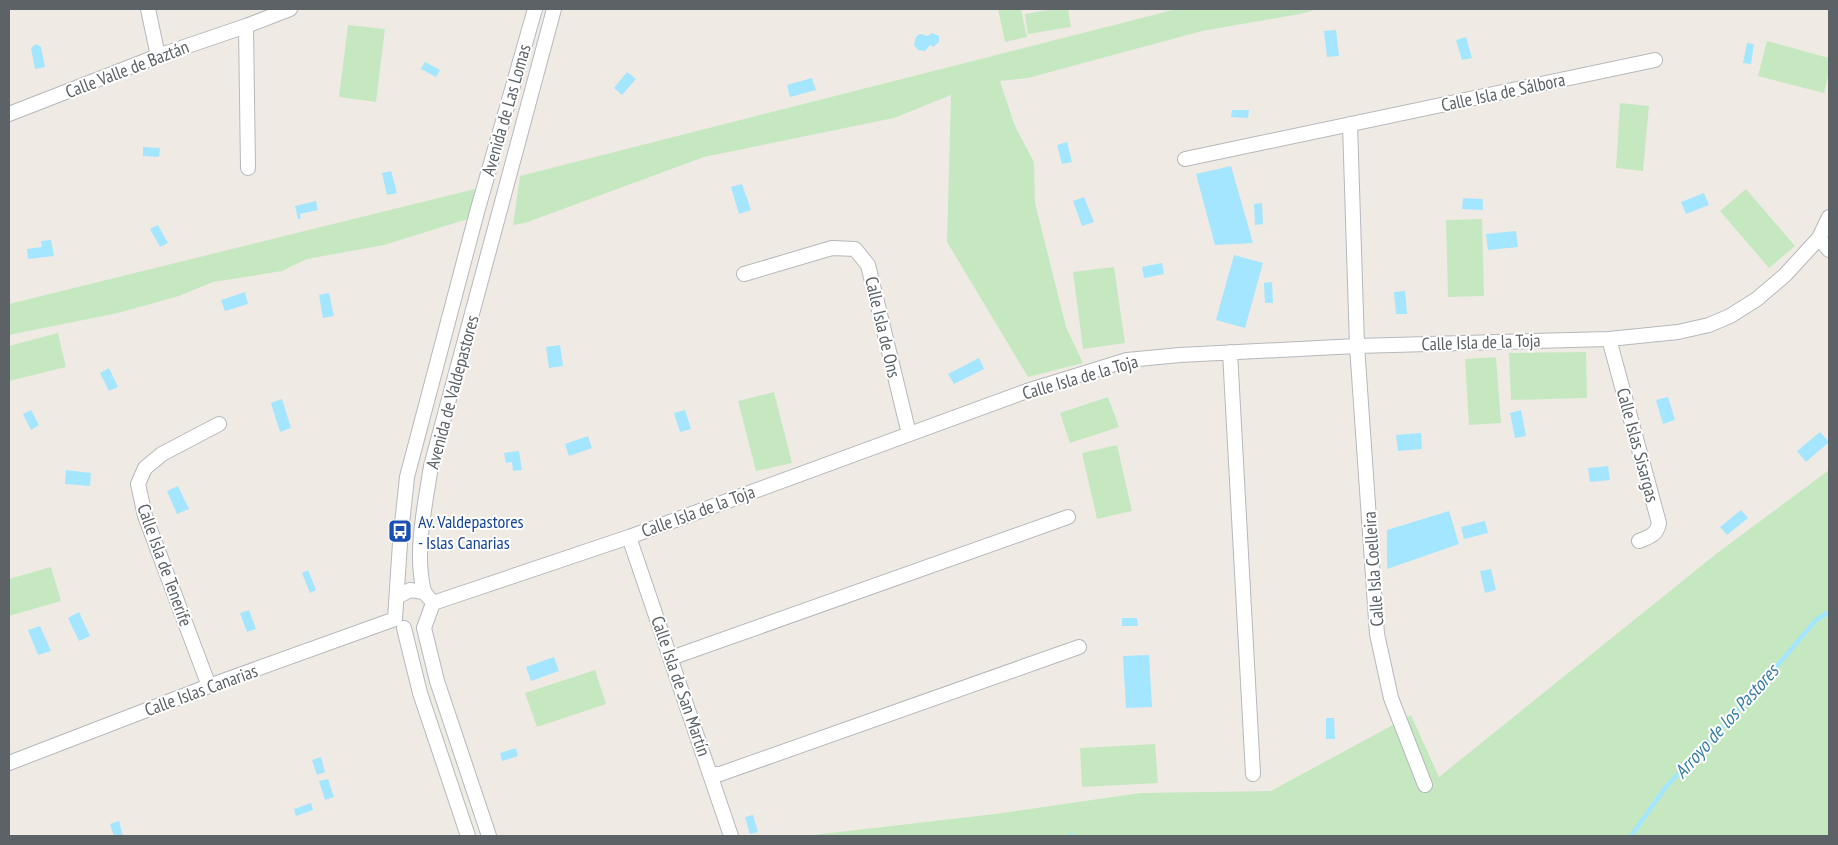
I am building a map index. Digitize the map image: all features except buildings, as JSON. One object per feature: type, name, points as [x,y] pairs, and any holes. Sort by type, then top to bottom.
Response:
[{"type":"street","points":[[148,9],[158,56]]},
{"type":"street","name":"Calle Valle de Baztán","points":[[9,114],[158,56],[290,9]]},
{"type":"street","name":"Avenida de Las Lomas","points":[[477,212],[535,9]]},
{"type":"street","name":"Avenida de Las Lomas","points":[[505,194],[554,9]]},
{"type":"street","points":[[246,26],[248,168]]},
{"type":"street","name":"Calle Isla de Sálbora","points":[[1185,159],[1655,60]]},
{"type":"street","points":[[1350,124],[1356,346]]},
{"type":"street","name":"Avenida de Valdepastores","points":[[424,592],[420,578],[421,528],[431,466],[505,194]]},
{"type":"street","name":"Avenida de Valdepastores","points":[[397,597],[407,477],[477,212]]},
{"type":"street","name":"Calle Isla de la Toja","points":[[433,604],[629,537],[1027,391],[1127,360],[1180,354],[1356,346],[1609,339],[1678,332],[1709,325],[1730,316],[1758,299],[1785,275],[1818,238],[1829,217]]},
{"type":"street","points":[[1818,238],[1829,250]]},
{"type":"street","name":"Calle Isla de Ons","points":[[744,274],[832,248],[856,249],[868,265],[909,434]]},
{"type":"street","name":"Calle Islas Sisargas","points":[[1609,339],[1659,523],[1655,534],[1639,541]]},
{"type":"street","name":"Calle Isla Coelleira","points":[[1356,346],[1378,634],[1391,698],[1425,785]]},
{"type":"street","points":[[1230,352],[1253,774]]},
{"type":"street","name":"Calle Isla de Tenerife","points":[[209,686],[145,516],[138,484],[145,468],[162,454],[219,424]]},
{"type":"street","points":[[671,658],[1068,517]]},
{"type":"street","name":"Calle Isla de San Martín","points":[[629,537],[731,836]]},
{"type":"street","points":[[468,836],[420,693],[400,624],[397,597],[410,590],[424,592],[433,604],[424,628],[437,681],[489,836]]},
{"type":"street","points":[[400,624],[424,628]]},
{"type":"street","name":"Calle Islas Canarias","points":[[9,763],[209,686],[400,624]]},
{"type":"street","points":[[711,774],[720,774],[1079,647]]},
{"type":"green space","points":[[998,9],[1021,9],[1027,37],[1005,42]]},
{"type":"green space","points":[[1055,9],[1068,9],[1071,27],[1028,34],[1025,14]]},
{"type":"green space","points":[[1177,9],[1318,9],[1300,14],[1202,31],[1028,78],[1000,81],[1015,126],[1034,162],[1035,203],[1066,327],[1083,363],[1028,377],[947,242],[951,95],[894,118],[704,157],[525,223],[513,225],[520,176]]},
{"type":"green space","points":[[348,25],[385,29],[376,102],[339,97]]},
{"type":"green space","points":[[1767,41],[1829,58],[1829,71],[1824,93],[1758,76]]},
{"type":"green space","points":[[1620,103],[1649,106],[1643,171],[1616,168]]},
{"type":"green space","points":[[475,189],[468,219],[384,245],[307,259],[282,271],[213,282],[179,296],[118,313],[9,335],[9,304]]},
{"type":"green space","points":[[1746,189],[1795,246],[1769,268],[1720,211]]},
{"type":"green space","points":[[1482,219],[1484,296],[1448,297],[1446,220]]},
{"type":"green space","points":[[1114,267],[1125,343],[1083,349],[1073,272]]},
{"type":"green space","points":[[58,333],[66,367],[9,381],[9,346]]},
{"type":"green space","points":[[1586,352],[1587,398],[1511,400],[1509,353]]},
{"type":"green space","points":[[1496,357],[1501,423],[1469,425],[1465,359]]},
{"type":"green space","points":[[774,392],[792,463],[756,471],[738,401]]},
{"type":"green space","points":[[1108,397],[1119,427],[1070,443],[1060,413]]},
{"type":"green space","points":[[1117,445],[1132,511],[1097,519],[1082,453]]},
{"type":"green space","points":[[1829,470],[1829,836],[805,836],[995,814],[1140,793],[1271,791],[1411,715],[1439,777],[1716,554]]},
{"type":"green space","points":[[51,567],[61,601],[9,616],[9,579]]},
{"type":"green space","points":[[595,670],[606,704],[537,727],[525,693]]},
{"type":"green space","points":[[1155,744],[1158,783],[1082,787],[1080,748]]},
{"type":"water","points":[[1336,30],[1339,56],[1327,57],[1324,31]]},
{"type":"water","points":[[932,33],[939,36],[939,42],[933,47],[930,45],[925,51],[918,50],[914,45],[916,37],[920,34],[928,36]]},
{"type":"water","points":[[1466,37],[1472,58],[1462,60],[1456,40]]},
{"type":"water","points":[[1747,43],[1754,44],[1751,64],[1743,63]]},
{"type":"water","points":[[36,44],[41,47],[45,67],[35,69],[31,48]]},
{"type":"water","points":[[425,62],[440,70],[436,77],[421,69]]},
{"type":"water","points":[[627,72],[636,79],[622,95],[614,88]]},
{"type":"water","points":[[812,78],[816,90],[790,97],[787,85]]},
{"type":"water","points":[[1232,110],[1249,110],[1248,118],[1231,117]]},
{"type":"water","points":[[1067,142],[1072,162],[1062,164],[1057,145]]},
{"type":"water","points":[[143,147],[160,148],[159,157],[143,156]]},
{"type":"water","points":[[1231,166],[1253,243],[1215,245],[1196,174]]},
{"type":"water","points":[[391,171],[397,193],[387,195],[382,173]]},
{"type":"water","points":[[742,184],[751,210],[739,214],[731,187]]},
{"type":"water","points":[[1704,193],[1709,205],[1686,214],[1681,202]]},
{"type":"water","points":[[1084,197],[1094,222],[1082,226],[1073,201]]},
{"type":"water","points":[[1463,198],[1483,199],[1483,210],[1462,209]]},
{"type":"water","points":[[316,201],[318,210],[300,214],[301,218],[298,219],[295,206]]},
{"type":"water","points":[[1262,203],[1263,224],[1255,225],[1254,204]]},
{"type":"water","points":[[158,225],[168,243],[160,247],[150,229]]},
{"type":"water","points":[[1516,231],[1518,247],[1488,250],[1486,234]]},
{"type":"water","points":[[51,240],[54,256],[28,259],[27,249],[42,247],[41,241]]},
{"type":"water","points":[[1234,255],[1263,263],[1245,328],[1216,320]]},
{"type":"water","points":[[1162,263],[1164,274],[1144,278],[1142,267]]},
{"type":"water","points":[[1272,282],[1273,303],[1265,303],[1264,283]]},
{"type":"water","points":[[1405,291],[1407,314],[1396,314],[1394,292]]},
{"type":"water","points":[[245,292],[248,304],[225,311],[221,300]]},
{"type":"water","points":[[329,293],[334,316],[323,318],[319,295]]},
{"type":"water","points":[[560,345],[563,366],[549,368],[546,347]]},
{"type":"water","points":[[979,358],[984,369],[954,384],[948,374]]},
{"type":"water","points":[[109,368],[118,387],[109,391],[100,373]]},
{"type":"water","points":[[1668,397],[1675,420],[1663,424],[1656,400]]},
{"type":"water","points":[[282,399],[291,428],[280,432],[271,403]]},
{"type":"water","points":[[31,410],[39,425],[31,430],[23,414]]},
{"type":"water","points":[[685,410],[691,429],[680,432],[674,413]]},
{"type":"water","points":[[1521,410],[1526,436],[1515,438],[1510,413]]},
{"type":"water","points":[[1820,432],[1829,442],[1806,462],[1797,451]]},
{"type":"water","points":[[1421,433],[1422,449],[1398,451],[1396,435]]},
{"type":"water","points":[[588,436],[592,448],[569,456],[565,444]]},
{"type":"water","points":[[519,451],[522,470],[513,471],[512,462],[506,463],[504,453]]},
{"type":"water","points":[[1608,466],[1610,480],[1590,482],[1588,468]]},
{"type":"water","points":[[66,470],[91,473],[90,486],[65,484]]},
{"type":"water","points":[[178,486],[189,509],[177,514],[167,491]]},
{"type":"water","points":[[1741,510],[1748,518],[1727,535],[1720,527]]},
{"type":"water","points":[[1449,511],[1459,544],[1387,569],[1387,530]]},
{"type":"water","points":[[1485,521],[1488,533],[1464,539],[1461,527]]},
{"type":"water","points":[[1491,569],[1496,590],[1485,593],[1480,571]]},
{"type":"water","points":[[308,570],[316,590],[310,593],[302,573]]},
{"type":"water","points":[[249,610],[256,629],[247,632],[240,613]]},
{"type":"water","points":[[79,612],[90,636],[79,641],[68,618]]},
{"type":"water","points":[[1122,618],[1137,618],[1138,626],[1122,626]]},
{"type":"water","points":[[40,626],[51,651],[38,655],[28,630]]},
{"type":"water","points":[[1149,655],[1152,707],[1126,708],[1123,656]]},
{"type":"water","points":[[554,657],[559,671],[531,681],[526,667]]},
{"type":"water","points":[[1326,718],[1334,718],[1335,739],[1326,739]]},
{"type":"water","points":[[516,748],[518,756],[502,761],[500,753]]},
{"type":"water","points":[[321,757],[325,772],[317,775],[312,760]]},
{"type":"water","points":[[328,779],[334,797],[325,800],[319,781]]},
{"type":"water","points":[[311,803],[313,810],[296,816],[294,809]]},
{"type":"water","points":[[753,815],[758,832],[750,834],[745,817]]},
{"type":"water","points":[[119,821],[123,836],[114,836],[110,824]]},
{"type":"waterway","name":"Arroyo de los Pastores","points":[[1631,836],[1665,788],[1747,701],[1816,620],[1829,612]]},
{"type":"place","name":"Av. Valdepastores - Islas Canarias","points":[[400,531]]}]
